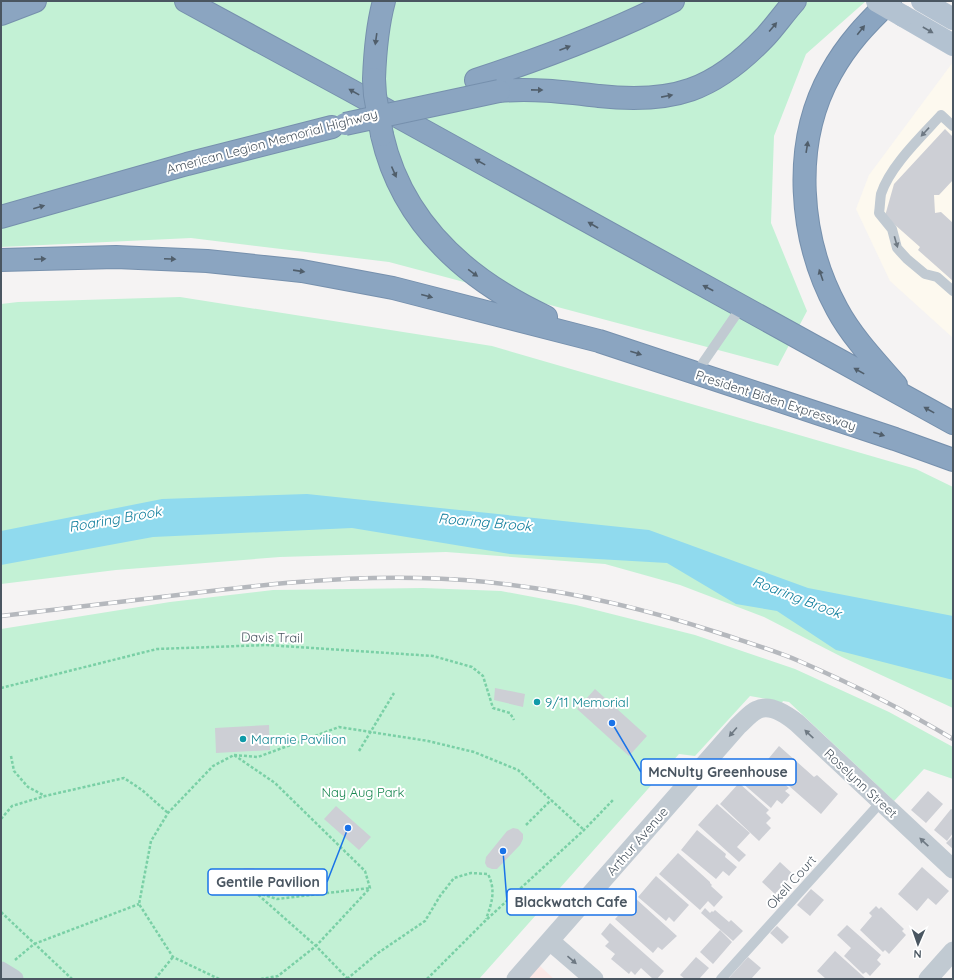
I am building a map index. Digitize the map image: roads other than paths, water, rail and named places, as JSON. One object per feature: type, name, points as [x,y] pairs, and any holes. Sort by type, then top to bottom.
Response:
[{"type":"highway","points":[[1,14],[35,1]]},
{"type":"highway","points":[[186,1],[953,423]]},
{"type":"highway","points":[[384,1],[379,19],[375,48],[374,95],[382,135],[391,166],[404,196],[423,225],[442,247],[461,264],[519,304],[599,341]]},
{"type":"highway","name":"American Legion Memorial Highway","points":[[1,217],[187,164],[338,126],[526,64],[640,17],[673,1]]},
{"type":"highway","points":[[338,126],[498,91],[550,90],[633,99],[662,97],[676,94],[706,83],[735,65],[767,35],[795,1]]},
{"type":"highway","points":[[897,8],[866,24],[847,47],[830,74],[818,101],[810,128],[805,161],[804,190],[807,222],[814,253],[826,287],[837,310],[854,335],[905,397]]},
{"type":"highway","points":[[1,260],[116,257],[146,258],[236,263],[302,271],[421,294],[599,341]]},
{"type":"highway","name":"President Biden Expressway","points":[[599,341],[895,439],[953,460]]},
{"type":"main road","points":[[877,1],[897,8],[953,45]]},
{"type":"main road","points":[[922,1],[953,19]]},
{"type":"street","name":"Roselynn Street","points":[[763,708],[779,711],[797,723],[953,868]]},
{"type":"street","name":"Arthur Avenue","points":[[516,979],[738,726],[756,710],[763,708]]},
{"type":"street","points":[[550,941],[594,979]]},
{"type":"street","points":[[928,979],[953,951]]},
{"type":"street","points":[[1,971],[14,979]]},
{"type":"lane","points":[[953,126],[941,115],[918,140],[890,175],[881,195],[879,213],[892,229],[897,248],[907,259],[925,274],[937,277],[953,291]]},
{"type":"lane","points":[[696,373],[742,306]]},
{"type":"lane","name":"Okell Court","points":[[721,979],[881,802]]},
{"type":"water","name":"Roaring Brook","points":[[307,494],[649,530],[808,588],[953,616],[953,680],[836,650],[777,611],[736,604],[667,563],[510,554],[352,528],[153,537],[1,565],[1,531],[162,499]]},
{"type":"railway","points":[[1,616],[298,582],[358,578],[419,578],[496,583],[571,594],[609,602],[646,611],[759,646],[799,661],[858,688],[915,717],[953,739]]},
{"type":"place","name":"9/11 Memorial","points":[[537,702]]},
{"type":"place","name":"McNulty Greenhouse","points":[[612,723]]},
{"type":"place","name":"Marmie Pavilion","points":[[243,739]]},
{"type":"place","name":"Gentile Pavilion","points":[[348,828]]},
{"type":"place","name":"Blackwatch Cafe","points":[[503,851]]},
{"type":"park label","name":"Nay Aug Park","points":[[363,792]]}]
